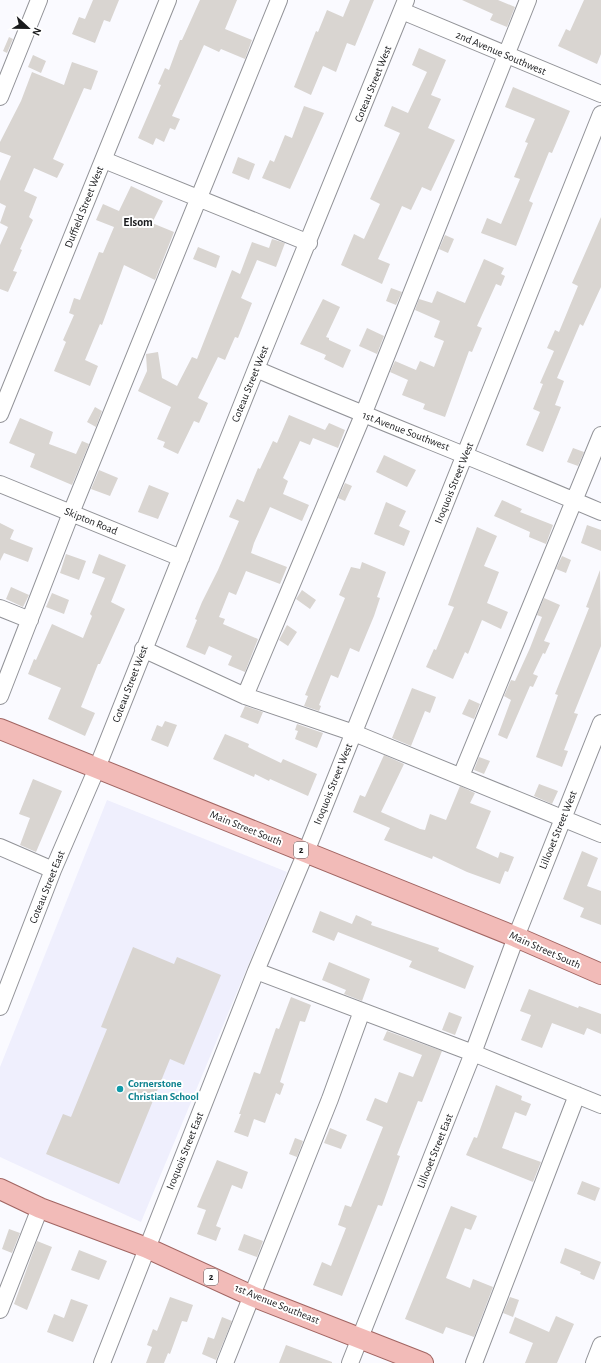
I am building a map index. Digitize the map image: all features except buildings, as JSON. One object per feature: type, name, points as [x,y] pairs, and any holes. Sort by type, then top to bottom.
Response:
[{"type":"main road","name":"Main Street South","points":[[0,729],[516,937],[601,974]]},
{"type":"main road","name":"1st Avenue Southeast","points":[[0,1189],[40,1208],[147,1248],[252,1296],[361,1337],[423,1363]]},
{"type":"street","points":[[0,97],[40,0]]},
{"type":"street","name":"Duffield Street West","points":[[0,414],[168,0]]},
{"type":"street","points":[[0,696],[71,513],[279,0]]},
{"type":"street","points":[[245,696],[363,415],[528,0]]},
{"type":"street","name":"2nd Avenue Southwest","points":[[404,6],[505,56],[601,94]]},
{"type":"street","name":"Coteau Street West","points":[[97,768],[143,649],[404,6]]},
{"type":"street","name":"Iroquois Street West","points":[[306,852],[601,114]]},
{"type":"street","points":[[104,160],[309,242]]},
{"type":"street","name":"1st Avenue Southwest","points":[[256,369],[363,415],[465,454],[601,512]]},
{"type":"street","points":[[461,776],[601,435]]},
{"type":"street","name":"Skipton Road","points":[[0,484],[181,558]]},
{"type":"street","points":[[0,608],[30,620]]},
{"type":"street","points":[[143,649],[245,696],[354,733],[601,834]]},
{"type":"street","name":"Lillooet Street West","points":[[516,937],[601,723]]},
{"type":"street","name":"Coteau Street East","points":[[0,1007],[53,870],[97,768]]},
{"type":"street","points":[[0,847],[53,870]]},
{"type":"street","name":"Iroquois Street East","points":[[102,1363],[256,972],[306,852]]},
{"type":"street","name":"Lillooet Street East","points":[[350,1363],[473,1053],[516,937]]},
{"type":"street","points":[[256,972],[473,1053],[601,1105]]},
{"type":"street","points":[[225,1363],[330,1099],[362,1011]]},
{"type":"street","points":[[474,1363],[577,1095]]},
{"type":"street","points":[[0,1310],[40,1208]]},
{"type":"street","points":[[594,1363],[601,1346]]},
{"type":"shaded area","points":[[107,800],[287,872],[141,1222],[0,1157],[0,1067]]},
{"type":"place","name":"Cornerstone Christian School","points":[[120,1089]]},
{"type":"district","name":"Elsom","points":[[138,222]]}]
